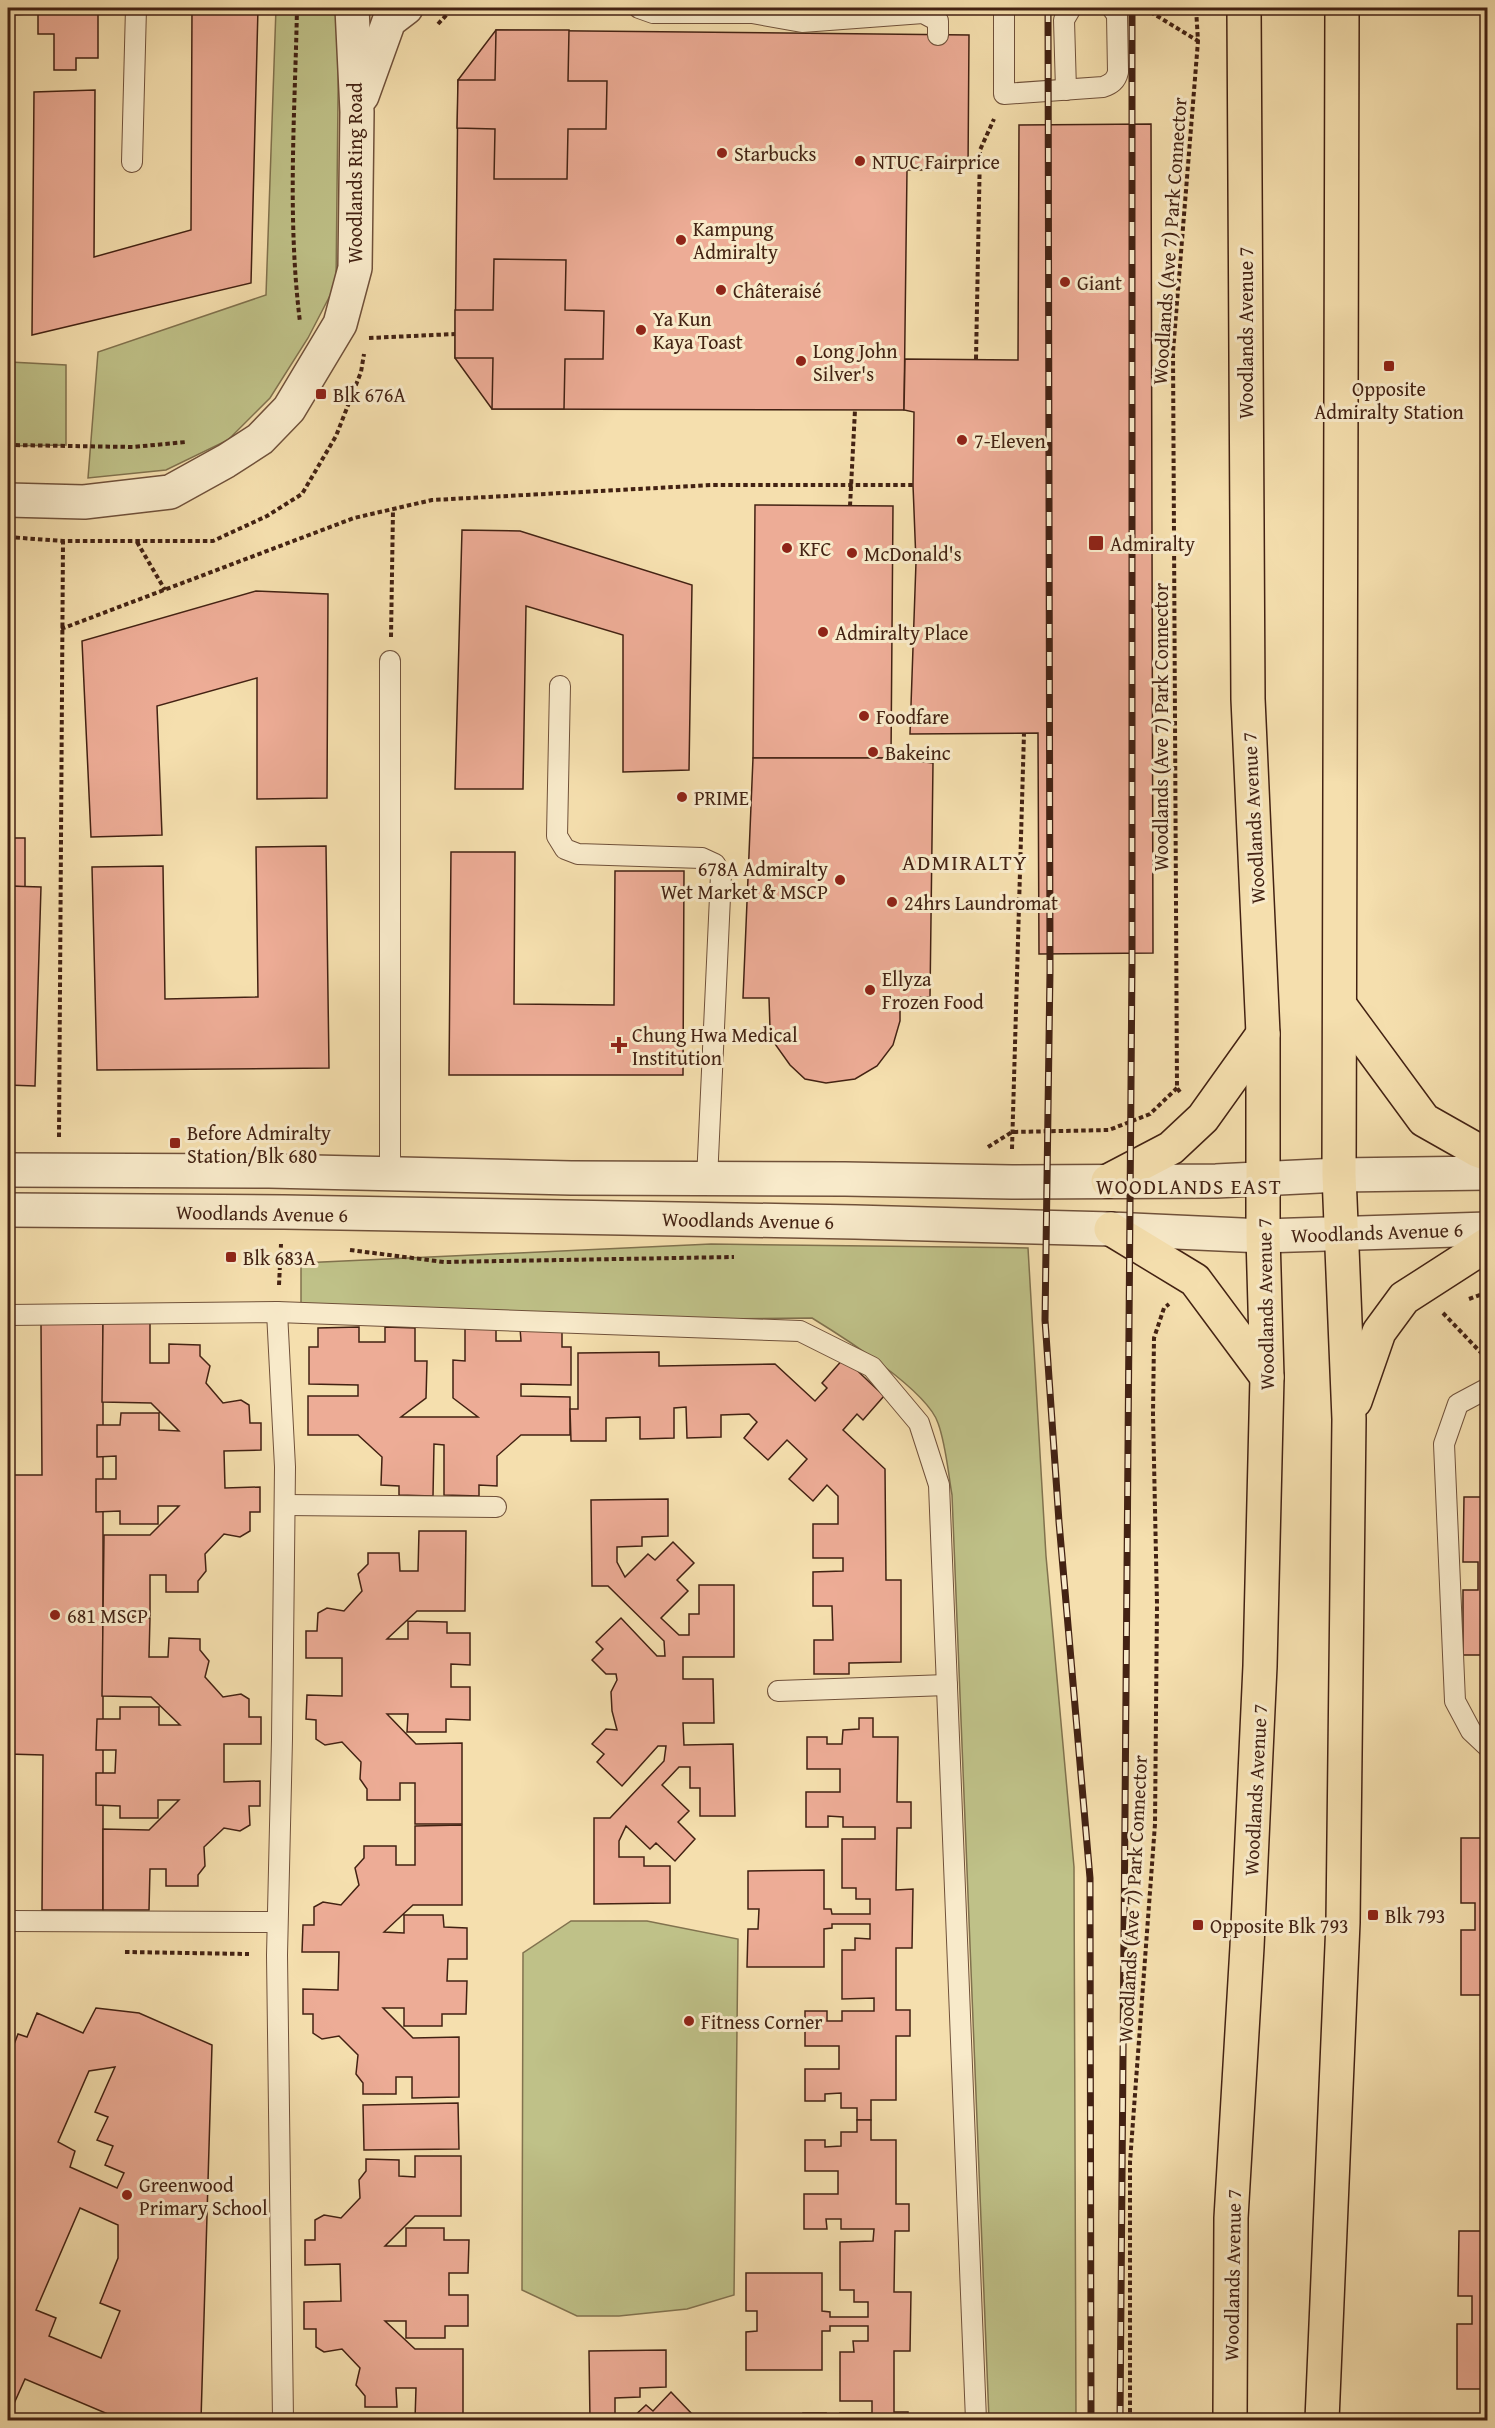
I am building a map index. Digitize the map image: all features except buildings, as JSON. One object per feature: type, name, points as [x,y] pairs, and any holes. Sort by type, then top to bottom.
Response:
[{"type":"main road","points":[[1322,2421],[1343,1922],[1349,1419],[1339,1175],[1342,8]]},
{"type":"main road","name":"Woodlands Avenue 7","points":[[1230,2421],[1231,2218],[1260,1666],[1267,1377],[1263,1236],[1263,1034],[1248,699],[1238,14]]},
{"type":"main road","points":[[1341,1007],[1424,1120],[1488,1154]]},
{"type":"main road","points":[[1108,1181],[1171,1148],[1203,1118],[1263,1034]]},
{"type":"main road","points":[[1111,1229],[1196,1280],[1267,1377]]},
{"type":"main road","points":[[1349,1419],[1379,1332],[1404,1298],[1488,1244]]},
{"type":"street","name":"Woodlands Ring Road","points":[[8,500],[84,502],[170,492],[260,439],[289,409],[340,324],[355,268],[357,112],[352,8]]},
{"type":"street","points":[[357,112],[389,21],[406,8]]},
{"type":"street","name":"Woodlands Avenue 6","points":[[8,1170],[269,1171],[707,1180],[836,1179],[1012,1182],[1488,1173]]},
{"type":"street","name":"Woodlands Avenue 6","points":[[8,1210],[284,1212],[1111,1229],[1263,1236],[1488,1229]]},
{"type":"lane","points":[[132,162],[136,8]]},
{"type":"lane","points":[[639,8],[652,13],[752,10],[802,22],[923,14],[938,21],[938,35]]},
{"type":"lane","points":[[1004,8],[1004,94],[1103,87],[1110,84],[1116,78],[1116,15],[1112,8]]},
{"type":"lane","points":[[1066,90],[1064,21],[1071,8]]},
{"type":"lane","points":[[390,661],[390,1174]]},
{"type":"lane","points":[[560,686],[557,836],[566,849],[578,854],[702,858],[715,864],[721,875],[707,1180]]},
{"type":"lane","points":[[8,1315],[277,1312],[800,1331],[872,1367],[919,1423],[939,1485],[976,2421]]},
{"type":"lane","points":[[277,1312],[285,1467],[277,1922],[284,2421]]},
{"type":"lane","points":[[1488,1389],[1458,1404],[1444,1444],[1455,1701],[1471,1731],[1488,1747]]},
{"type":"lane","points":[[285,1505],[496,1508]]},
{"type":"lane","points":[[778,1691],[947,1685]]},
{"type":"lane","points":[[8,1922],[277,1922]]},
{"type":"path","points":[[297,8],[293,217],[295,284],[301,330]]},
{"type":"path","points":[[439,22],[453,8]]},
{"type":"path","points":[[1144,8],[1198,41]]},
{"type":"path","name":"Woodlands (Ave 7) Park Connector","points":[[1177,1088],[1173,352],[1198,41],[1196,8]]},
{"type":"path","points":[[976,359],[980,150],[1003,103],[1004,94]]},
{"type":"path","points":[[366,338],[456,334]]},
{"type":"path","points":[[850,506],[855,410]]},
{"type":"path","points":[[8,445],[133,447],[176,444],[196,439]]},
{"type":"path","points":[[61,629],[354,518],[432,500],[712,485],[913,484]]},
{"type":"path","points":[[390,661],[393,510]]},
{"type":"path","points":[[58,1170],[63,541]]},
{"type":"path","points":[[137,542],[165,590]]},
{"type":"path","points":[[1012,1182],[1024,733]]},
{"type":"path","points":[[277,1312],[284,1212]]},
{"type":"path","points":[[339,1248],[444,1262],[737,1257]]},
{"type":"path","name":"Woodlands (Ave 7) Park Connector","points":[[1130,2421],[1130,2162],[1155,1824],[1157,1604],[1153,1414],[1154,1338],[1164,1308],[1158,1299]]},
{"type":"path","points":[[1440,1311],[1488,1360]]},
{"type":"path","points":[[124,1952],[277,1955]]},
{"type":"green space","points":[[276,8],[339,8],[336,284],[308,338],[270,398],[228,440],[166,470],[88,478],[98,352],[266,295]]},
{"type":"green space","points":[[8,96],[12,96],[10,362],[66,365],[66,445],[8,446]]},
{"type":"green space","points":[[711,1244],[1028,1248],[1046,1556],[1074,1867],[1076,2420],[989,2420],[952,1495],[943,1440],[931,1410],[918,1395],[882,1365],[812,1318],[301,1323],[301,1263]]},
{"type":"green space","points":[[571,1921],[647,1921],[738,1939],[734,2295],[687,2309],[619,2316],[577,2316],[522,2290],[523,1953]]},
{"type":"railway","points":[[1048,8],[1050,971],[1045,1320],[1059,1522],[1090,1878],[1091,2420]]},
{"type":"railway","points":[[1120,2420],[1132,962],[1132,8]]},
{"type":"place","name":"Starbucks","points":[[722,153]]},
{"type":"place","name":"NTUC Fairprice","points":[[860,161]]},
{"type":"place","name":"Kampung Admiralty","points":[[681,240]]},
{"type":"place","name":"Giant","points":[[1065,282]]},
{"type":"place","name":"Châteraisé","points":[[721,290]]},
{"type":"place","name":"Ya Kun Kaya Toast","points":[[641,330]]},
{"type":"place","name":"Long John Silver's","points":[[801,361]]},
{"type":"place","name":"Opposite Admiralty Station","points":[[1389,366]]},
{"type":"place","name":"Blk 676A","points":[[321,394]]},
{"type":"place","name":"7-Eleven","points":[[962,440]]},
{"type":"place","name":"Admiralty","points":[[1096,543]]},
{"type":"place","name":"KFC","points":[[787,548]]},
{"type":"place","name":"McDonald's","points":[[852,553]]},
{"type":"place","name":"Admiralty Place","points":[[823,632]]},
{"type":"place","name":"Foodfare","points":[[864,716]]},
{"type":"place","name":"Bakeinc","points":[[873,752]]},
{"type":"place","name":"PRIME","points":[[682,797]]},
{"type":"place","name":"678A Admiralty Wet Market & MSCP","points":[[840,880]]},
{"type":"place","name":"24hrs Laundromat","points":[[892,902]]},
{"type":"place","name":"Ellyza Frozen Food","points":[[870,990]]},
{"type":"place","name":"Chung Hwa Medical Institution","points":[[619,1045]]},
{"type":"place","name":"Before Admiralty Station/Blk 680","points":[[175,1143]]},
{"type":"place","name":"Blk 683A","points":[[231,1257]]},
{"type":"place","name":"681 MSCP","points":[[55,1615]]},
{"type":"place","name":"Blk 793","points":[[1373,1915]]},
{"type":"place","name":"Opposite Blk 793","points":[[1198,1925]]},
{"type":"place","name":"Fitness Corner","points":[[689,2021]]},
{"type":"place","name":"Greenwood Primary School","points":[[127,2195]]},
{"type":"district","name":"ADMIRALTY","points":[[965,862]]},
{"type":"district","name":"WOODLANDS EAST","points":[[1189,1186]]}]
